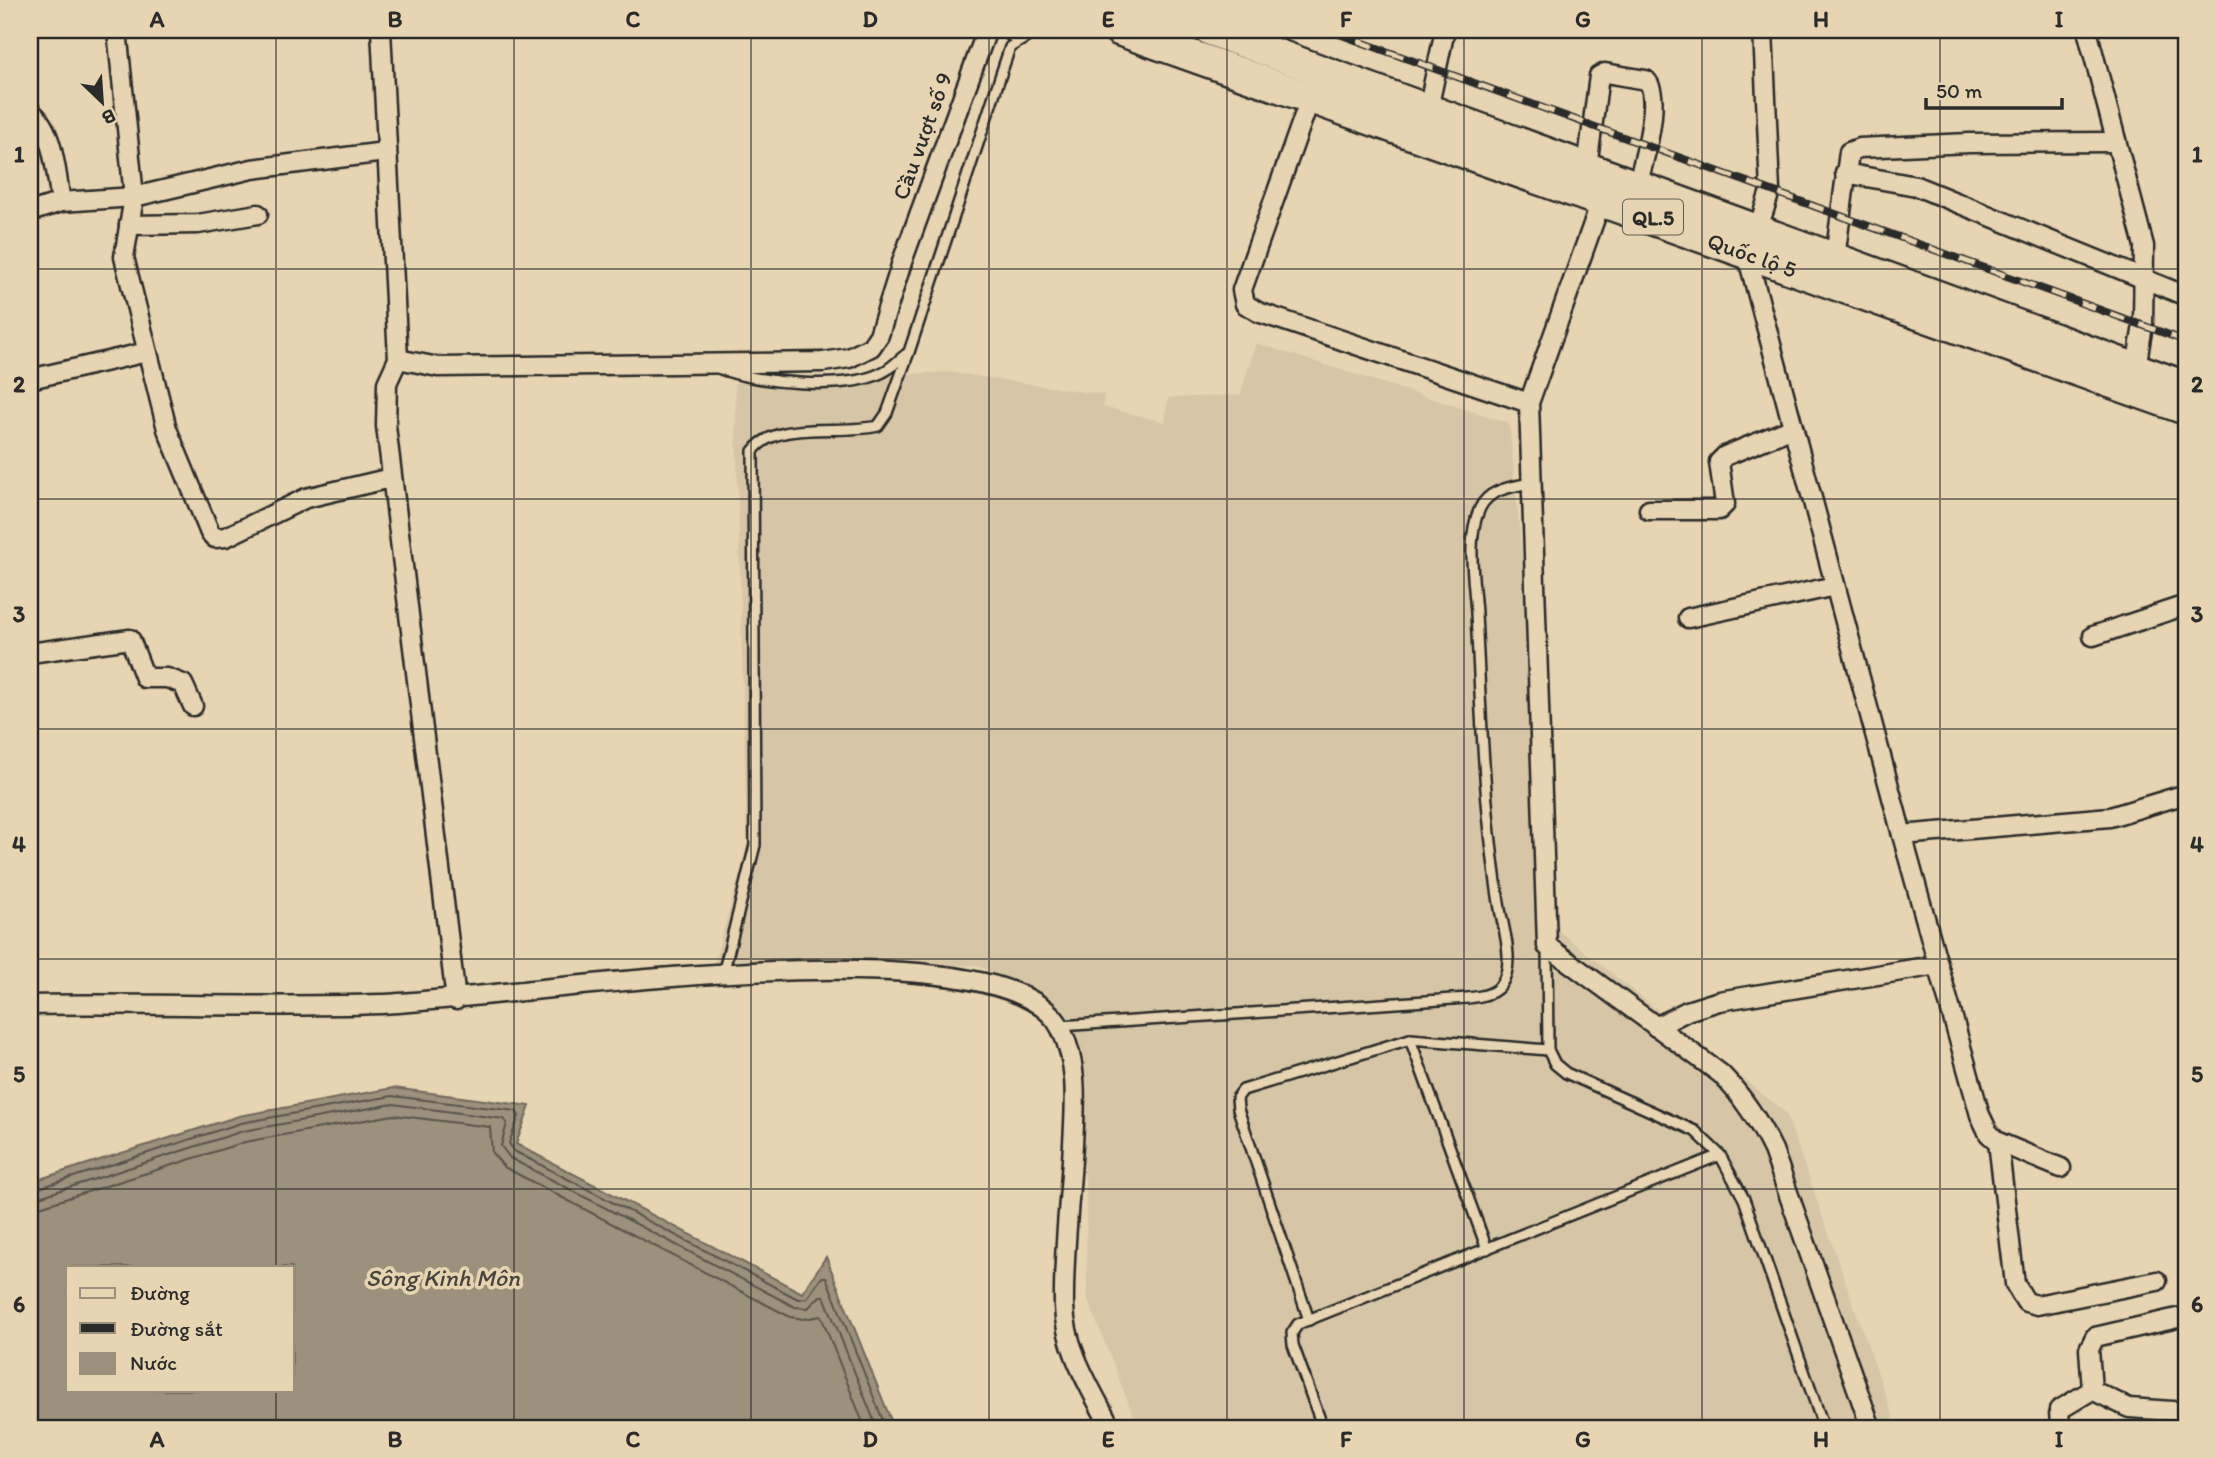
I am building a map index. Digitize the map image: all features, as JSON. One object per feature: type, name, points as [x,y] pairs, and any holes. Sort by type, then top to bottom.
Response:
[{"type":"highway","name":"Quốc lộ 5","points":[[1119,30],[1602,199],[1752,240],[1835,258],[2186,387]]},
{"type":"highway","name":"Quốc lộ 5","points":[[1210,30],[1637,186],[1752,240],[2186,409]]},
{"type":"street","points":[[117,30],[134,197],[124,257],[167,429],[205,524],[215,538],[226,537],[306,498],[391,478]]},
{"type":"street","points":[[380,30],[398,359],[387,383],[386,426],[456,1000]]},
{"type":"street","name":"Cầu vượt số 9","points":[[709,365],[823,362],[849,358],[870,347],[879,335],[903,259],[987,30]]},
{"type":"street","points":[[1428,109],[1445,30]]},
{"type":"street","points":[[1763,30],[1770,191],[1752,240],[1793,428],[1980,1115],[1989,1134],[1998,1142],[2061,1168]]},
{"type":"street","points":[[2087,30],[2114,142],[2144,246],[2146,280],[2143,325],[2136,368]]},
{"type":"street","points":[[1587,167],[1599,76],[1605,73],[1646,80],[1653,93],[1647,146],[1637,186]]},
{"type":"street","points":[[1311,96],[1242,290],[1245,303],[1258,312],[1529,403]]},
{"type":"street","points":[[30,111],[37,116],[50,146],[61,202]]},
{"type":"street","points":[[1835,258],[1849,152],[1859,148],[1969,143],[2114,142]]},
{"type":"street","points":[[30,212],[61,202],[134,197],[252,169],[385,152]]},
{"type":"street","points":[[1845,173],[1916,187],[2186,296]]},
{"type":"street","points":[[1602,199],[1529,403],[1546,946],[1721,1074],[1742,1096],[1759,1121],[1773,1150],[1871,1428]]},
{"type":"street","points":[[129,225],[198,224],[258,214]]},
{"type":"street","points":[[30,379],[147,352]]},
{"type":"street","points":[[398,359],[438,367],[709,365]]},
{"type":"street","points":[[1649,510],[1719,510],[1725,504],[1719,462],[1725,456],[1793,428]]},
{"type":"street","points":[[1688,618],[1836,586]]},
{"type":"street","points":[[2092,636],[2186,606]]},
{"type":"street","points":[[30,653],[130,639],[145,678],[167,678],[183,684],[193,706]]},
{"type":"street","points":[[1902,835],[2110,817],[2186,794]]},
{"type":"street","points":[[1656,1027],[1687,1011],[1720,1001],[1938,965]]},
{"type":"street","points":[[30,1005],[382,1004],[456,1000],[644,979],[817,970],[937,974],[989,982],[1022,993],[1045,1008],[1060,1026],[1076,1081],[1064,1306],[1075,1355],[1111,1428]]},
{"type":"street","points":[[1998,1142],[2015,1284],[2026,1302],[2037,1305],[2157,1281]]},
{"type":"street","points":[[2092,1390],[2089,1349],[2095,1337],[2186,1316]]},
{"type":"street","points":[[2092,1390],[2129,1408],[2186,1412]]},
{"type":"street","points":[[2060,1428],[2059,1410],[2092,1390]]},
{"type":"lane","points":[[1003,30],[1017,41]]},
{"type":"lane","points":[[723,974],[755,845],[753,451],[762,439],[778,432],[861,430],[878,426],[887,413],[1010,47],[1039,30]]},
{"type":"lane","points":[[709,365],[739,377],[776,382],[850,381],[881,373],[909,352]]},
{"type":"lane","points":[[1060,1026],[1440,1000],[1492,993],[1500,987],[1509,963],[1487,817],[1474,526],[1480,507],[1489,495],[1530,483]]},
{"type":"lane","points":[[1546,946],[1548,1050],[1555,1064],[1566,1073],[1695,1130],[1720,1155],[1744,1199],[1824,1428]]},
{"type":"lane","points":[[1310,1320],[1237,1098],[1242,1090],[1410,1039],[1548,1050]]},
{"type":"lane","points":[[1410,1039],[1487,1249]]},
{"type":"lane","points":[[1322,1428],[1293,1345],[1292,1333],[1298,1324],[1720,1155]]},
{"type":"shaded area","points":[[1256,343],[1509,423],[1559,931],[1786,1113],[1897,1428],[1138,1428],[1087,1297],[1086,1190],[1068,1017],[978,965],[714,964],[747,848],[735,383],[948,372],[1104,395],[1103,407],[1165,422],[1168,398],[1240,395]]},
{"type":"water","name":"Sông Kinh Môn","points":[[393,1088],[530,1106],[516,1144],[802,1293],[826,1257],[894,1428],[30,1428],[30,1185],[43,1178],[239,1116]]},
{"type":"railway","points":[[1328,30],[2186,341]]}]
